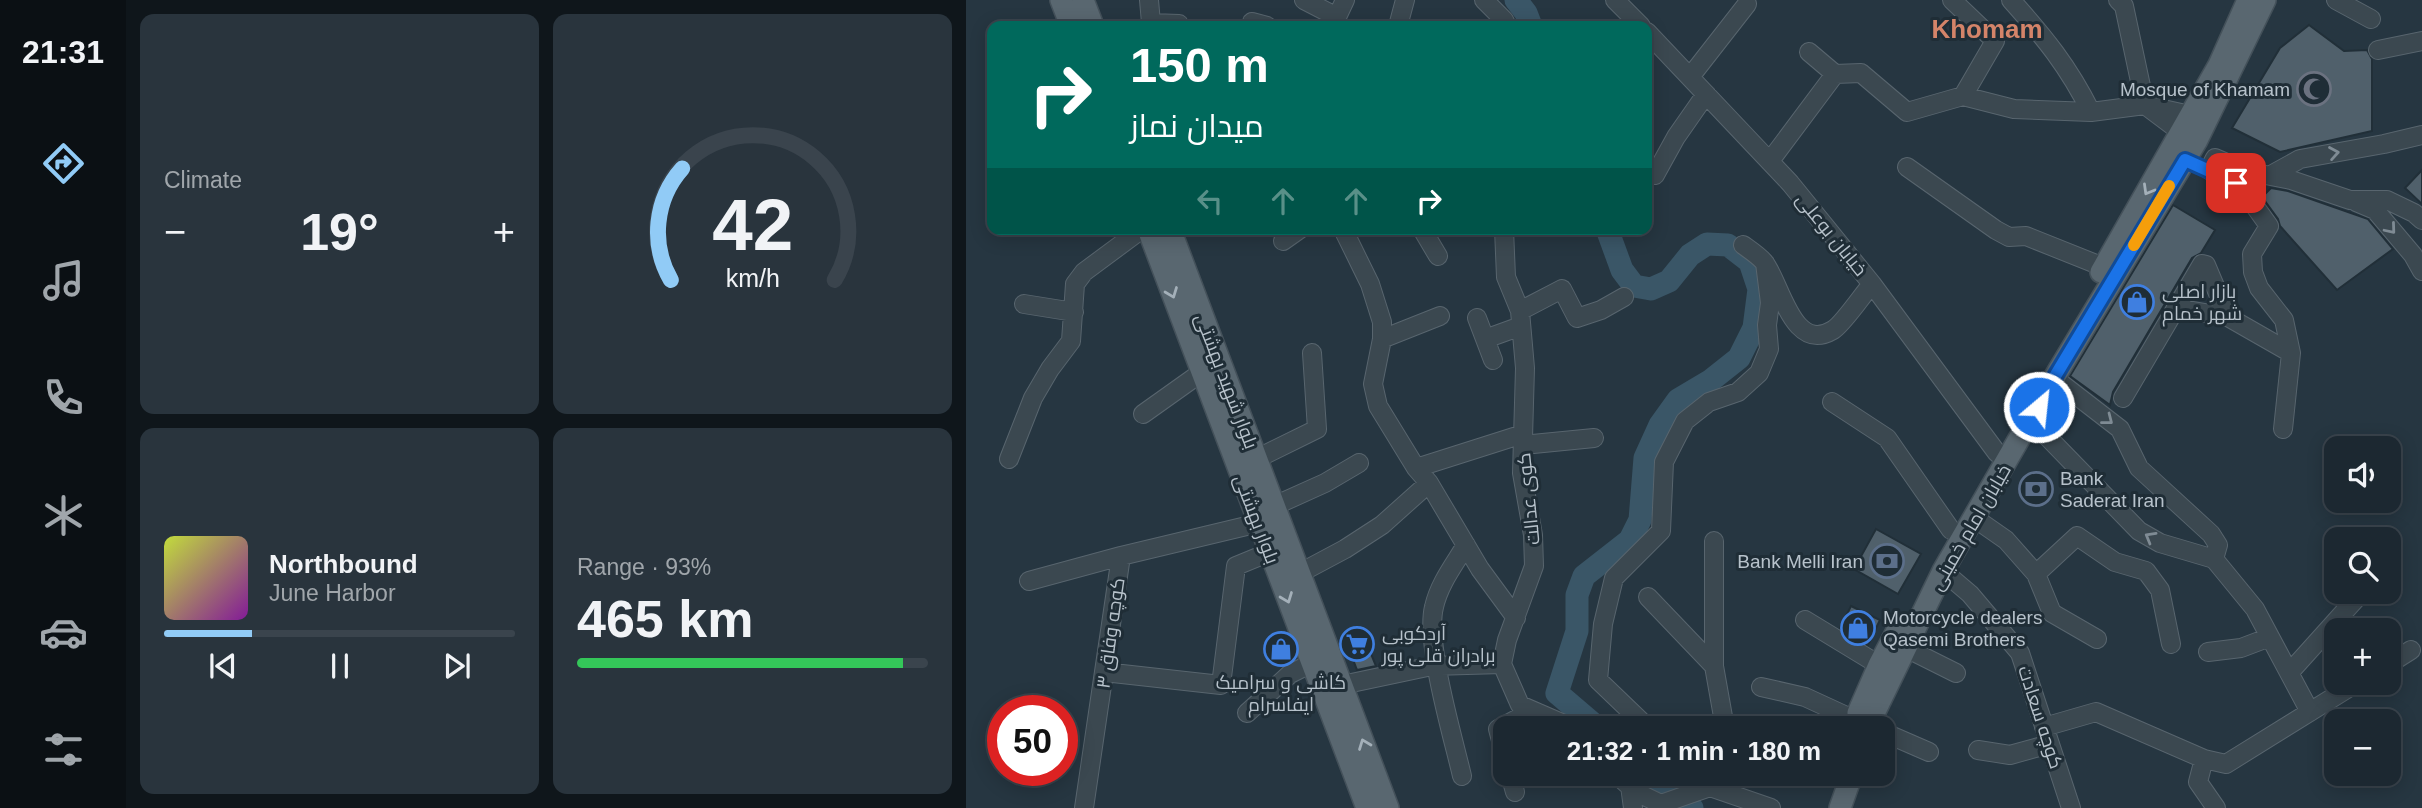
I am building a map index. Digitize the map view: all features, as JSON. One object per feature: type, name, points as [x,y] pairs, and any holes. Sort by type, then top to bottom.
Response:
[{"type":"main road","points":[[1061,0],[1069,21]]},
{"type":"main road","points":[[1083,0],[1091,21]]},
{"type":"main road","name":"خیابان امام خمینی","points":[[1868,716],[1879,665],[1951,530],[2177,156],[2236,32],[2248,0]]},
{"type":"main road","name":"خیابان امام خمینی","points":[[2189,129],[2264,0]]},
{"type":"main road","name":"بلوار بهشتی","points":[[1150,235],[1367,808]]},
{"type":"main road","name":"بلوار شهید بهشتی","points":[[1172,235],[1388,808]]},
{"type":"main road","name":"خیابان امام خمینی","points":[[1871,716],[1943,571],[2031,420],[2111,269]]},
{"type":"main road","points":[[1827,808],[1834,786]]},
{"type":"main road","points":[[1840,808],[1848,786]]},
{"type":"street","points":[[1149,0],[1151,21]]},
{"type":"street","points":[[1304,0],[1331,21]]},
{"type":"street","points":[[1333,21],[1345,0]]},
{"type":"street","points":[[1399,21],[1405,0]]},
{"type":"street","points":[[1484,0],[1504,21]]},
{"type":"street","points":[[1615,0],[1636,21]]},
{"type":"street","points":[[1952,0],[1995,41],[1963,96]]},
{"type":"street","points":[[2011,0],[2053,47],[2073,76],[2091,112]]},
{"type":"street","points":[[2118,0],[2124,6],[2145,106]]},
{"type":"street","points":[[2336,0],[2371,19]]},
{"type":"street","points":[[1690,77],[1747,4]]},
{"type":"street","name":"خیابان بوعلی","points":[[1652,37],[1790,183],[1872,284],[1997,453]]},
{"type":"street","points":[[2378,50],[2422,41]]},
{"type":"street","points":[[1809,52],[1835,74],[1861,73],[1908,111],[1963,96],[2014,109],[2091,112],[2145,106],[2189,129],[2212,164]]},
{"type":"street","points":[[1770,161],[1835,74]]},
{"type":"street","points":[[1652,173],[1655,175],[1676,137],[1706,94]]},
{"type":"street","points":[[2271,176],[2301,159],[2384,145],[2422,135]]},
{"type":"street","points":[[2177,156],[2212,164],[2242,178],[2271,176],[2375,210],[2413,255],[2422,271]]},
{"type":"street","points":[[1908,167],[2009,237],[2026,236],[2111,269]]},
{"type":"street","points":[[2242,178],[2269,226],[2252,254],[2253,272],[2259,288],[2284,320],[2291,352],[2283,429]]},
{"type":"street","points":[[2350,200],[2388,200],[2422,220]]},
{"type":"street","points":[[1009,459],[1033,398],[1071,341],[1075,284],[1084,272],[1134,235]]},
{"type":"street","points":[[1283,240],[1291,235]]},
{"type":"street","points":[[1346,235],[1370,284],[1382,322],[1382,339],[1373,384],[1378,406],[1516,618]]},
{"type":"street","points":[[1426,235],[1438,256]]},
{"type":"street","name":"کوی عدالت","points":[[1502,664],[1534,566],[1533,535],[1522,473],[1525,368],[1521,319],[1506,277],[1504,235]]},
{"type":"street","points":[[1743,245],[1765,262],[1787,310],[1804,331],[1816,336],[1834,330],[1872,284]]},
{"type":"street","points":[[1636,716],[1598,680],[1603,624],[1614,578],[1661,531],[1664,461],[1685,421],[1709,402],[1738,392],[1759,373],[1769,349],[1767,326],[1770,303],[1765,262]]},
{"type":"street","points":[[2123,398],[2202,264],[2228,317]]},
{"type":"street","points":[[1485,339],[1521,319],[1562,289],[1577,318],[1601,310],[1623,297]]},
{"type":"street","points":[[1024,304],[1074,312]]},
{"type":"street","points":[[2176,308],[2228,317],[2291,352]]},
{"type":"street","points":[[1382,339],[1440,316]]},
{"type":"street","points":[[1477,318],[1493,360]]},
{"type":"street","points":[[1256,459],[1317,429],[1312,353]]},
{"type":"street","points":[[1143,414],[1202,372]]},
{"type":"street","points":[[2054,378],[2120,429],[2139,468],[2211,534],[2218,545],[2214,559]]},
{"type":"street","points":[[1832,402],[1887,438],[1951,530]]},
{"type":"street","points":[[2031,420],[2139,531],[2160,543],[2214,559],[2255,609],[2310,712]]},
{"type":"street","points":[[1416,468],[1523,440],[1594,438]]},
{"type":"street","points":[[1274,506],[1325,483],[1359,463]]},
{"type":"street","points":[[1300,573],[1382,525],[1429,483]]},
{"type":"street","points":[[1973,517],[2006,540],[2036,574],[2052,613],[2097,639]]},
{"type":"street","name":"کوچه وفاق ۳","points":[[1084,808],[1121,556],[1259,523]]},
{"type":"street","points":[[2036,574],[2077,536],[2115,562],[2146,571],[2160,590],[2171,643]]},
{"type":"street","points":[[1714,541],[1714,666],[1723,716]]},
{"type":"street","points":[[1462,776],[1437,665],[1432,630],[1433,609],[1441,586],[1466,545]]},
{"type":"street","points":[[1104,672],[1221,685],[1236,566],[1270,552]]},
{"type":"street","points":[[1029,581],[1121,556]]},
{"type":"street","name":"کوچه سعادت","points":[[1943,571],[1970,594],[2020,653],[2071,808]]},
{"type":"street","points":[[1648,597],[1714,666]]},
{"type":"street","points":[[2289,673],[2351,604]]},
{"type":"street","points":[[1805,620],[1879,665]]},
{"type":"street","points":[[2208,652],[2241,648],[2270,637]]},
{"type":"street","points":[[1904,647],[1956,673]]},
{"type":"street","points":[[2401,656],[2410,650]]},
{"type":"street","points":[[1247,713],[1290,674],[1312,663]]},
{"type":"street","points":[[1342,685],[1437,665],[1502,664],[1520,705],[1544,716]]},
{"type":"street","points":[[1761,687],[1805,697],[1844,716]]},
{"type":"street","points":[[1978,750],[2010,755],[2096,712],[2204,759],[2226,764],[2337,695]]},
{"type":"street","points":[[1523,716],[1532,711]]},
{"type":"street","points":[[1895,739],[1929,752]]},
{"type":"street","points":[[2204,759],[2199,782],[2216,808]]},
{"type":"street","points":[[1513,786],[1515,792]]},
{"type":"street","points":[[1630,786],[1636,792],[1661,804],[1714,786]]},
{"type":"street","points":[[1630,786],[1633,808]]},
{"type":"street","points":[[1724,786],[1771,808]]},
{"type":"building","name":"Mosque of Khamam","points":[[2309,25],[2344,51],[2367,50],[2372,59],[2372,131],[2280,152],[2232,128],[2280,48]]},
{"type":"building","points":[[2422,170],[2422,204],[2405,188]]},
{"type":"building","points":[[2271,188],[2288,191],[2368,219],[2393,249],[2337,290],[2280,226],[2262,197]]},
{"type":"building","name":"بازار اصلی شهر خمام","points":[[2173,205],[2215,230],[2201,253],[2192,258],[2113,392],[2110,405],[2070,376]]},
{"type":"building","name":"Bank Melli Iran","points":[[1876,529],[1921,554],[1898,594],[1854,569]]},
{"type":"building","name":"Motorcycle dealers Qasemi Brothers","points":[[1851,606],[1880,620],[1868,645],[1840,628]]},
{"type":"building","points":[[1363,634],[1376,666],[1357,670],[1346,641]]},
{"type":"waterway","points":[[1516,0],[1529,21]]},
{"type":"waterway","points":[[1584,716],[1557,693],[1577,631],[1577,595],[1584,576],[1630,540],[1640,520],[1645,458],[1660,425],[1678,400],[1710,381],[1739,358],[1754,328],[1759,289],[1750,262],[1728,245],[1707,244],[1690,255],[1669,281],[1651,289],[1634,286],[1622,270],[1609,235]]},
{"type":"waterway","points":[[1665,786],[1692,808]]},
{"type":"slow traffic","points":[[2134,245],[2169,186]]},
{"type":"place","name":"Mosque of Khamam","points":[[2314,89]]},
{"type":"place","name":"بازار اصلی شهر خمام","points":[[2137,302]]},
{"type":"place","name":"Bank Saderat Iran","points":[[2036,489]]},
{"type":"place","name":"Bank Melli Iran","points":[[1887,561]]},
{"type":"place","name":"Motorcycle dealers Qasemi Brothers","points":[[1858,628]]},
{"type":"place","name":"آردکوبی برادران قلی پور","points":[[1357,644]]},
{"type":"place","name":"کاشی و سرامیک ایفاسرام","points":[[1281,649]]},
{"type":"district","name":"Khomam","points":[[1987,29]]},
{"type":"route","points":[[2039,407],[2185,160],[2236,183]]}]
